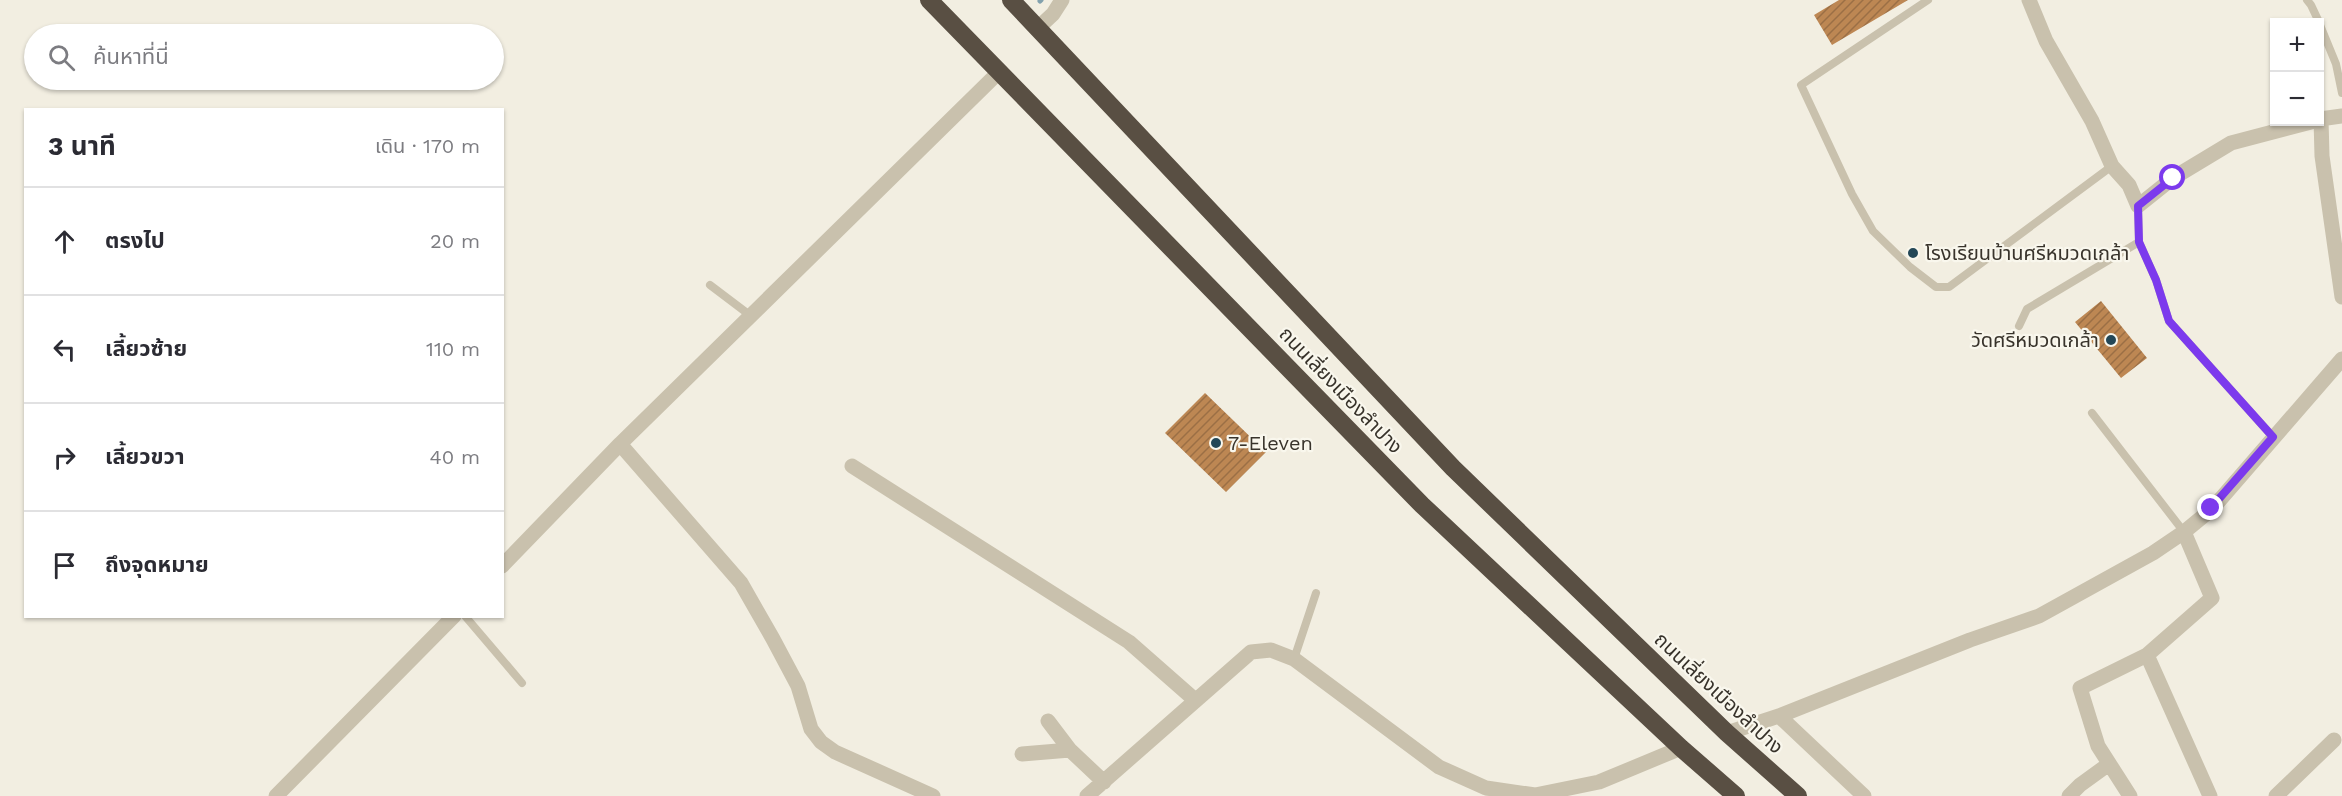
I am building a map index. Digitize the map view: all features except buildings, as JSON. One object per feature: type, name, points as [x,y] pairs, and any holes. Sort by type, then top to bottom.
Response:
[{"type":"highway","name":"ถนนเลี่ยงเมืองลำปาง","points":[[929,0],[1422,505],[1681,748],[1736,796]]},
{"type":"highway","name":"ถนนเลี่ยงเมืองลำปาง","points":[[1016,2],[1453,468],[1727,733],[1797,796]]},
{"type":"street","points":[[1038,28],[1053,14],[1062,0]]},
{"type":"street","points":[[2030,0],[2046,41],[2092,121],[2112,166],[2129,185],[2138,206],[2173,178],[2231,143],[2295,126]]},
{"type":"street","points":[[504,564],[745,311],[999,72]]},
{"type":"street","points":[[2324,119],[2342,116]]},
{"type":"street","points":[[2318,126],[2342,297]]},
{"type":"street","points":[[1727,733],[1779,716],[1970,640],[2039,616],[2153,553],[2184,532],[2211,508],[2342,358]]},
{"type":"street","points":[[620,444],[741,583],[798,686],[811,729],[821,742],[835,752],[933,796]]},
{"type":"street","points":[[852,466],[1130,642],[1195,700]]},
{"type":"street","points":[[2130,796],[2098,746],[2080,688],[2146,655],[2212,598],[2184,532]]},
{"type":"street","points":[[276,796],[452,618]]},
{"type":"street","points":[[1087,796],[1251,652],[1271,650],[1294,659],[1439,766],[1485,788],[1536,795],[1599,782],[1681,748]]},
{"type":"street","points":[[2146,655],[2210,796]]},
{"type":"street","points":[[1779,716],[1864,796]]},
{"type":"street","points":[[1048,721],[1070,750],[1104,782]]},
{"type":"street","points":[[2276,796],[2334,740]]},
{"type":"street","points":[[1022,754],[1070,750]]},
{"type":"street","points":[[2069,796],[2109,764]]},
{"type":"lane","points":[[1928,0],[1801,85],[1852,194],[1873,231],[1910,267],[1936,287],[1949,287],[2112,166]]},
{"type":"lane","points":[[2307,0],[2316,18]]},
{"type":"lane","points":[[2324,36],[2336,64],[2342,93]]},
{"type":"lane","points":[[2138,206],[2139,242],[2156,280],[2169,321],[2273,437]]},
{"type":"lane","points":[[2019,326],[2027,309],[2139,242]]},
{"type":"lane","points":[[710,285],[745,311]]},
{"type":"lane","points":[[2092,413],[2184,532]]},
{"type":"lane","points":[[1294,659],[1316,594]]},
{"type":"lane","points":[[467,618],[522,683]]},
{"type":"place","name":"โรงเรียนบ้านศรีหมวดเกล้า","points":[[1913,253]]},
{"type":"place","name":"วัดศรีหมวดเกล้า","points":[[2111,340]]},
{"type":"place","name":"7-Eleven","points":[[1216,443]]},
{"type":"route","points":[[2173,178],[2138,206],[2139,242],[2156,280],[2169,321],[2273,437],[2211,508]]}]
